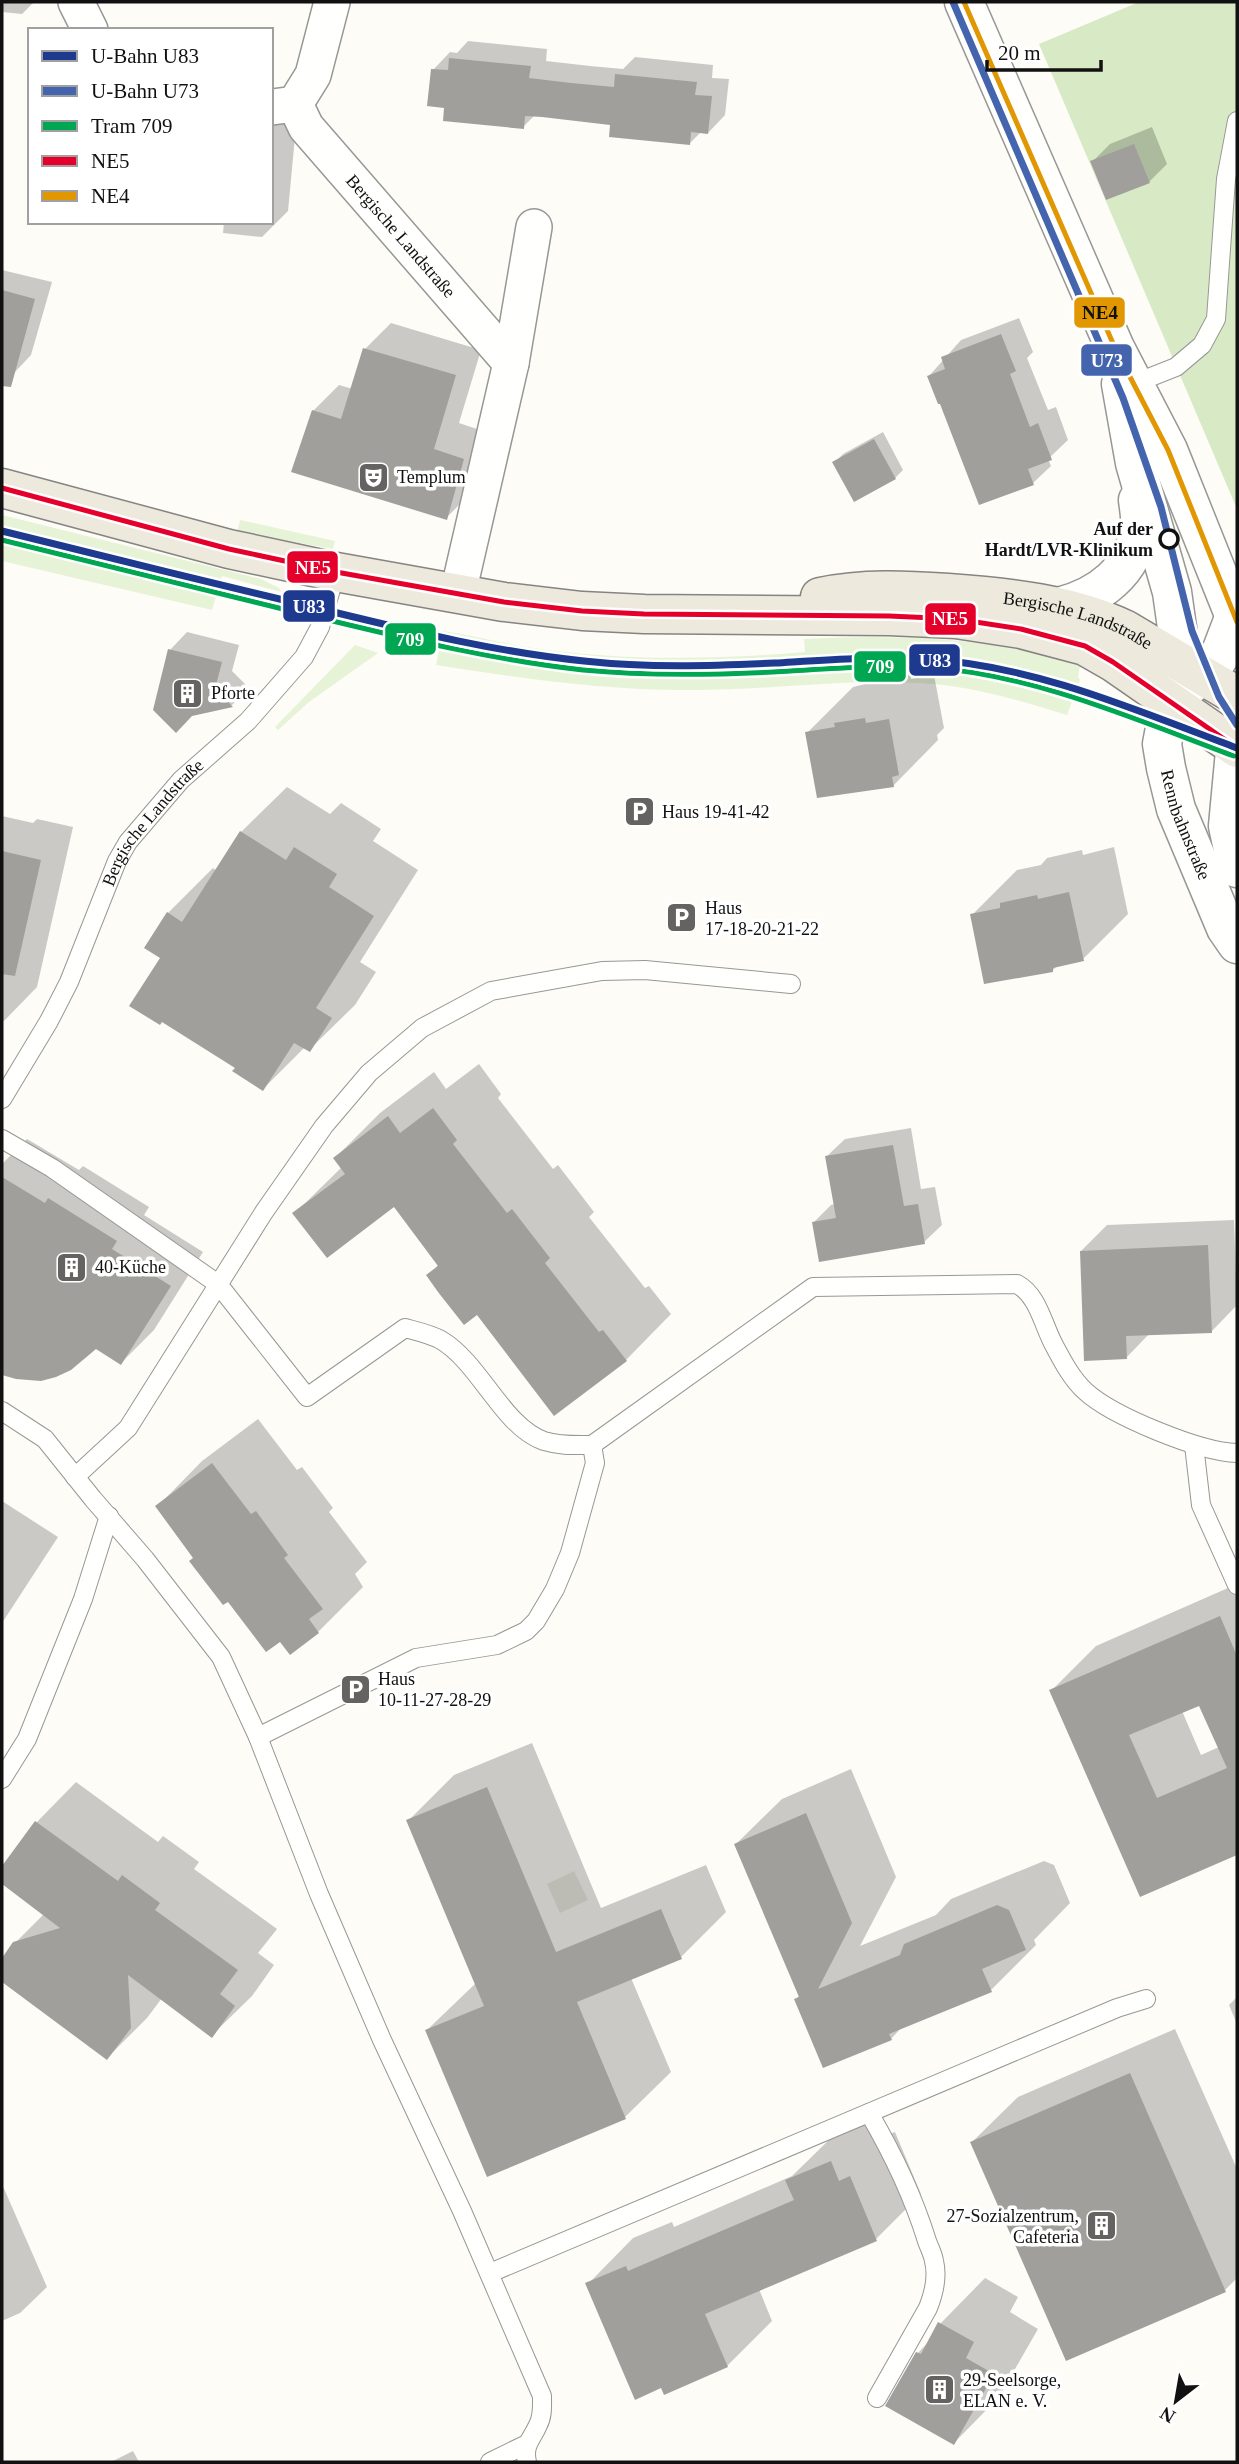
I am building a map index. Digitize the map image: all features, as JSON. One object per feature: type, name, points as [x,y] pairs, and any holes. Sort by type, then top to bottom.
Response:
[{"type":"main road","name":"Bergische Landstraße","points":[[2,488],[229,549],[337,572],[582,611],[956,619],[1021,629],[1085,646],[1237,742]]},
{"type":"main road","name":"Bergische Landstraße","points":[[740,614],[849,591],[900,589],[987,595],[1059,607],[1108,622],[1237,696]]},
{"type":"street","points":[[76,2],[89,28]]},
{"type":"street","name":"Bergische Landstraße","points":[[332,2],[313,75],[283,106],[306,127],[511,363]]},
{"type":"street","points":[[964,2],[1115,348],[1168,450],[1219,572],[1236,628],[1212,668],[1190,668]]},
{"type":"street","points":[[458,593],[511,363],[534,227]]},
{"type":"street","points":[[1059,607],[1081,602],[1104,588],[1118,575],[1129,558],[1140,527],[1135,463],[1115,348]]},
{"type":"street","points":[[1135,463],[1172,592],[1180,649],[1190,668]]},
{"type":"street","points":[[1170,700],[1190,668]]},
{"type":"street","name":"Rennbahnstraße","points":[[1170,700],[1163,744],[1176,809],[1227,928],[1237,944]]},
{"type":"street","name":"Rennbahnstraße","points":[[1237,742],[1228,826],[1237,868]]},
{"type":"lane","points":[[1133,384],[1176,367],[1202,345],[1216,319],[1226,179],[1237,121]]},
{"type":"lane","name":"Bergische Landstraße","points":[[2,1099],[69,982],[117,861],[128,842],[181,780],[248,721],[304,657],[320,627],[337,572]]},
{"type":"lane","points":[[75,1477],[128,1428],[218,1284],[324,1126],[369,1073],[422,1028],[491,990],[602,971],[645,970],[791,984]]},
{"type":"lane","points":[[2,1139],[52,1168],[218,1284],[307,1397],[405,1328],[440,1339],[461,1355],[518,1424],[530,1434],[544,1441],[566,1445],[592,1445],[813,1287],[1017,1283],[1031,1295],[1066,1366],[1084,1389],[1102,1404],[1194,1445],[1237,1453]]},
{"type":"lane","points":[[2,1411],[45,1439],[221,1657],[258,1737],[382,2040],[490,2273],[542,2396],[538,2426],[527,2453],[490,2462]]},
{"type":"lane","points":[[258,1737],[416,1658],[497,1645],[526,1631],[536,1621],[555,1590],[570,1553],[594,1463],[592,1445]]},
{"type":"lane","points":[[1194,1445],[1201,1505],[1237,1586]]},
{"type":"lane","points":[[2,1779],[27,1739],[83,1599],[109,1516]]},
{"type":"lane","points":[[490,2273],[1117,2008],[1146,1999]]},
{"type":"lane","points":[[869,2113],[908,2187],[920,2216],[934,2261],[935,2280],[934,2295],[928,2308],[877,2398]]},
{"type":"green space","points":[[1139,2],[1237,2],[1237,509],[1039,44]]},
{"type":"green space","points":[[2,515],[261,579],[279,588],[281,592],[222,576],[212,610],[2,561]]},
{"type":"green space","points":[[240,520],[335,541],[333,549],[237,532]]},
{"type":"green space","points":[[443,631],[561,652],[665,658],[805,652],[804,639],[874,637],[943,640],[1012,648],[1080,665],[1080,680],[1067,715],[984,692],[902,682],[715,690],[591,686],[436,665]]},
{"type":"green space","points":[[355,645],[378,653],[309,702],[278,730],[275,727]]},
{"type":"shaded area","points":[[574,1871],[588,1900],[560,1913],[547,1884]]},
{"type":"building","points":[[449,58],[531,66],[529,78],[571,83],[614,87],[615,74],[697,82],[695,95],[712,96],[708,134],[691,132],[690,145],[609,137],[610,125],[542,117],[525,116],[524,129],[443,121],[444,108],[427,106],[431,69],[448,70]]},
{"type":"building","points":[[1134,144],[1150,183],[1106,200],[1090,161]]},
{"type":"building","points":[[2,290],[35,299],[11,387],[2,386]]},
{"type":"building","points":[[1001,334],[1016,371],[1010,374],[1030,427],[1038,423],[1052,460],[1028,469],[1034,485],[979,505],[927,376],[945,369],[941,357]]},
{"type":"building","points":[[363,348],[456,375],[434,449],[464,459],[447,520],[291,472],[312,410],[341,419]]},
{"type":"building","points":[[874,439],[896,479],[854,502],[832,462]]},
{"type":"building","name":"Pforte","points":[[168,649],[222,662],[215,689],[233,707],[192,716],[176,733],[153,710]]},
{"type":"building","points":[[865,718],[866,723],[889,719],[899,775],[892,777],[894,787],[817,798],[805,732],[835,727],[834,723]]},
{"type":"building","points":[[240,831],[286,860],[294,847],[337,874],[329,887],[374,916],[316,1008],[332,1018],[310,1052],[294,1043],[263,1091],[232,1071],[235,1068],[162,1022],[160,1025],[129,1006],[160,958],[144,948],[167,912],[182,922]]},
{"type":"building","points":[[2,851],[41,860],[15,976],[2,974]]},
{"type":"building","points":[[1069,892],[1084,961],[1053,968],[1053,972],[984,984],[970,914],[1000,908],[1000,903]]},
{"type":"building","points":[[433,1108],[457,1140],[453,1144],[507,1213],[512,1209],[550,1258],[545,1263],[599,1332],[603,1330],[627,1361],[554,1416],[477,1315],[464,1325],[438,1292],[426,1275],[438,1266],[394,1207],[327,1258],[292,1213],[345,1174],[333,1158],[388,1116],[400,1133]]},
{"type":"building","points":[[893,1145],[904,1206],[918,1204],[925,1244],[819,1262],[812,1222],[836,1218],[825,1156]]},
{"type":"building","name":"40-Küche","points":[[2,1177],[45,1203],[48,1198],[117,1241],[112,1249],[171,1286],[121,1365],[96,1349],[71,1370],[56,1377],[41,1381],[2,1375]]},
{"type":"building","points":[[1208,1245],[1212,1333],[1126,1336],[1127,1359],[1084,1361],[1080,1251]]},
{"type":"building","points":[[212,1463],[251,1514],[256,1511],[288,1555],[284,1558],[323,1609],[309,1619],[319,1633],[290,1655],[280,1642],[266,1652],[228,1602],[223,1605],[189,1561],[193,1558],[155,1506]]},
{"type":"building","points":[[1220,1616],[1237,1656],[1237,1855],[1140,1897],[1049,1690]],"holes":[[[1199,1706],[1227,1768],[1157,1798],[1129,1735]]]},
{"type":"building","points":[[487,1787],[556,1952],[661,1909],[682,1959],[577,2002],[626,2119],[487,2177],[425,2030],[484,2006],[406,1820]]},
{"type":"building","points":[[806,1813],[852,1923],[818,1989],[900,1955],[904,1944],[997,1905],[1009,1910],[1026,1950],[982,1969],[992,1992],[889,2034],[892,2040],[823,2068],[794,1999],[799,1997],[734,1844]]},
{"type":"building","points":[[35,1821],[118,1881],[122,1875],[160,1903],[155,1910],[238,1970],[220,1994],[235,2006],[212,2038],[128,1975],[131,2028],[107,2060],[2,1982],[2,1958],[13,1942],[60,1928],[2,1884],[2,1866]]},
{"type":"building","name":"27-Sozialzentrum, Cafeteria","points":[[1130,2073],[1226,2292],[1066,2361],[970,2142]]},
{"type":"building","points":[[831,2161],[839,2181],[850,2176],[877,2241],[705,2314],[728,2367],[664,2395],[661,2388],[635,2400],[585,2283],[626,2266],[628,2271],[794,2200],[785,2180]]},
{"type":"building","name":"29-Seelsorge, ELAN e. V.","points":[[938,2322],[974,2342],[966,2358],[994,2374],[954,2445],[885,2406],[916,2352],[921,2354]]},
{"type":"metro line","name":"U73","points":[[953,2],[1123,398],[1161,507],[1192,631],[1219,697],[1237,725]]},
{"type":"metro line","name":"U83","points":[[2,531],[400,628],[547,657],[656,666],[889,658],[967,663],[1046,680],[1085,692],[1237,748]]},
{"type":"tram line","name":"709","points":[[2,540],[399,637],[546,665],[654,674],[726,674],[887,667],[965,671],[1044,688],[1082,700],[1234,756]]},
{"type":"transit line","name":"NE4","points":[[964,2],[1115,348],[1168,450],[1237,622]]},
{"type":"transit line","name":"NE5","points":[[2,488],[229,549],[336,572],[504,602],[582,611],[644,614],[956,619],[1021,629],[1085,646],[1113,662],[1237,748]]},
{"type":"place","name":"Templum","points":[[374,477]]},
{"type":"place","name":"Auf der Hardt/LVR-Klinikum","points":[[1169,539]]},
{"type":"place","name":"Pforte","points":[[188,693]]},
{"type":"place","name":"Haus 19-41-42","points":[[639,812]]},
{"type":"place","name":"Haus 17-18-20-21-22","points":[[682,918]]},
{"type":"place","name":"40-Küche","points":[[72,1267]]},
{"type":"place","name":"Haus 10-11-27-28-29","points":[[355,1689]]},
{"type":"place","name":"27-Sozialzentrum, Cafeteria","points":[[1102,2226]]},
{"type":"place","name":"29-Seelsorge, ELAN e. V.","points":[[940,2390]]}]
